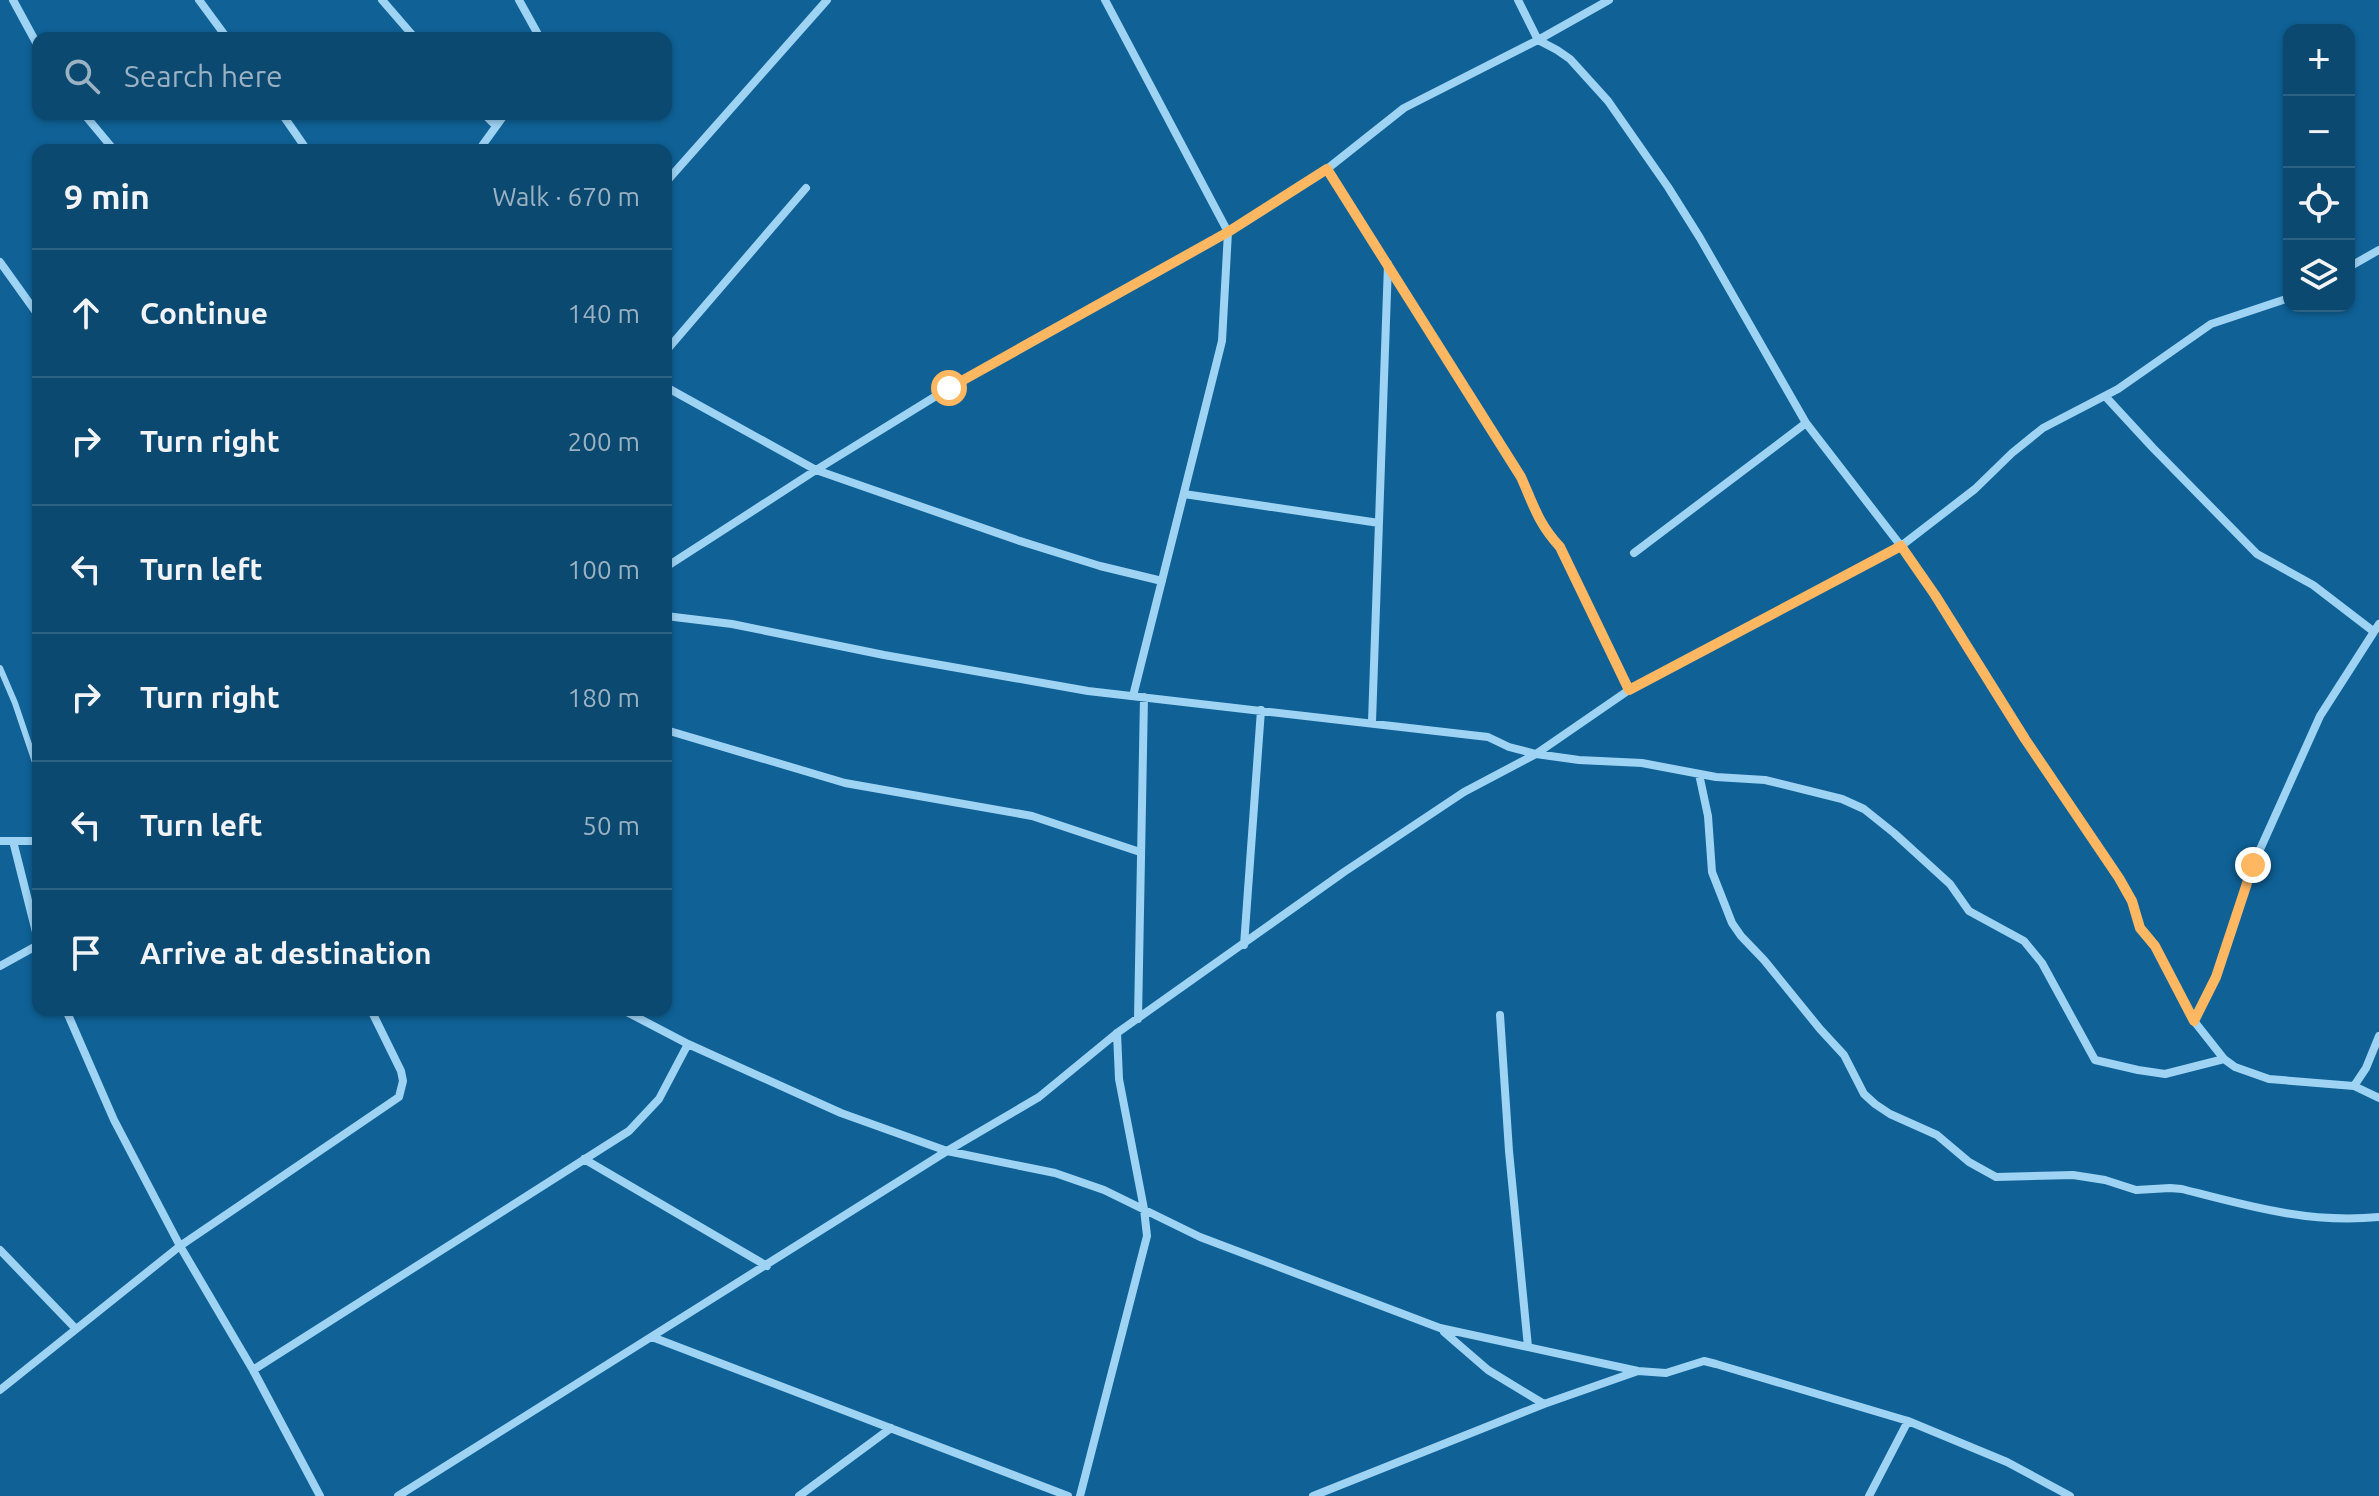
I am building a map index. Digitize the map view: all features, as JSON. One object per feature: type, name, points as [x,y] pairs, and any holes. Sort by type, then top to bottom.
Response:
[{"type":"street","points":[[13,0],[32,35]]},
{"type":"street","points":[[199,0],[223,32]]},
{"type":"street","points":[[382,0],[410,32]]},
{"type":"street","points":[[672,175],[827,0]]},
{"type":"street","points":[[1105,0],[1228,232],[1222,341],[1133,696]]},
{"type":"street","points":[[1518,0],[1538,40],[1570,59],[1617,113],[1700,238],[1806,423],[1935,595],[2025,739],[2119,878],[2132,901],[2140,928],[2155,946],[2194,1021],[2224,1059],[2235,1067],[2269,1079],[2354,1086],[2379,1098]]},
{"type":"street","points":[[672,563],[949,388],[1228,232],[1327,169],[1404,108],[1609,0]]},
{"type":"street","points":[[523,2],[537,32]]},
{"type":"street","points":[[89,120],[109,144]]},
{"type":"street","points":[[286,120],[303,144]]},
{"type":"street","points":[[490,120],[496,126]]},
{"type":"street","points":[[483,144],[500,120]]},
{"type":"street","points":[[1327,169],[1521,477],[1534,510],[1560,547],[1629,690]]},
{"type":"street","points":[[672,344],[806,188]]},
{"type":"street","points":[[2355,264],[2379,250]]},
{"type":"street","points":[[0,262],[32,307]]},
{"type":"street","points":[[1372,722],[1388,264]]},
{"type":"street","points":[[398,1496],[947,1151],[1039,1097],[1117,1033],[1344,872],[1454,799],[1536,754],[1629,690],[1901,546],[1975,489],[2043,428],[2140,375],[2211,324],[2283,300]]},
{"type":"street","points":[[672,390],[816,470],[1017,540],[1100,566],[1162,581]]},
{"type":"street","points":[[2105,396],[2257,554],[2313,585],[2376,627],[2320,716],[2253,865],[2216,977],[2194,1021]]},
{"type":"street","points":[[1634,553],[1806,423]]},
{"type":"street","points":[[1184,494],[1379,523]]},
{"type":"street","points":[[672,617],[732,624],[1052,686],[1488,737],[1509,747],[1536,754],[1642,763],[1699,774],[1779,782],[1842,799],[1864,809],[1936,870],[1969,911],[2024,941],[2032,949],[2095,1060],[2165,1074],[2224,1059]]},
{"type":"street","points":[[1138,1019],[1144,697]]},
{"type":"street","points":[[1244,945],[1261,710]]},
{"type":"street","points":[[672,732],[845,783],[1032,816],[1140,852]]},
{"type":"street","points":[[1699,774],[1708,816],[1712,872],[1732,923],[1844,1055],[1864,1094],[1890,1114],[1937,1135],[1969,1162],[1996,1177],[2073,1175],[2105,1180],[2136,1190],[2182,1189],[2272,1213],[2357,1219],[2379,1217]]},
{"type":"street","points":[[0,841],[32,841]]},
{"type":"street","points":[[13,841],[32,918]]},
{"type":"street","points":[[0,966],[32,946]]},
{"type":"street","points":[[1500,1015],[1509,1151],[1528,1347]]},
{"type":"street","points":[[69,1016],[103,1097],[180,1246],[253,1370],[320,1496]]},
{"type":"street","points":[[0,1390],[180,1246],[399,1097],[403,1081],[401,1071],[374,1016]]},
{"type":"street","points":[[634,1016],[688,1044],[841,1113],[947,1151],[1055,1173],[1104,1190],[1200,1237],[1440,1328],[1638,1371],[1666,1373],[1704,1361],[1908,1421],[2007,1462],[2070,1496]]},
{"type":"street","points":[[1080,1496],[1147,1236],[1119,1079],[1117,1033]]},
{"type":"street","points":[[2354,1086],[2366,1068],[2379,1036]]},
{"type":"street","points":[[253,1370],[629,1131],[659,1099],[688,1044]]},
{"type":"street","points":[[584,1159],[767,1266]]},
{"type":"street","points":[[0,1250],[76,1329]]},
{"type":"street","points":[[1440,1328],[1488,1370],[1544,1404]]},
{"type":"street","points":[[652,1337],[1068,1496]]},
{"type":"street","points":[[1313,1496],[1544,1404],[1638,1371]]},
{"type":"street","points":[[1869,1496],[1908,1421]]},
{"type":"street","points":[[799,1496],[891,1428]]},
{"type":"lane","points":[[0,668],[32,753]]},
{"type":"route","points":[[949,388],[1228,232],[1327,169],[1521,477],[1534,510],[1560,547],[1629,690],[1901,546],[2119,878],[2132,901],[2140,928],[2155,946],[2194,1021],[2216,977],[2253,865]]}]
